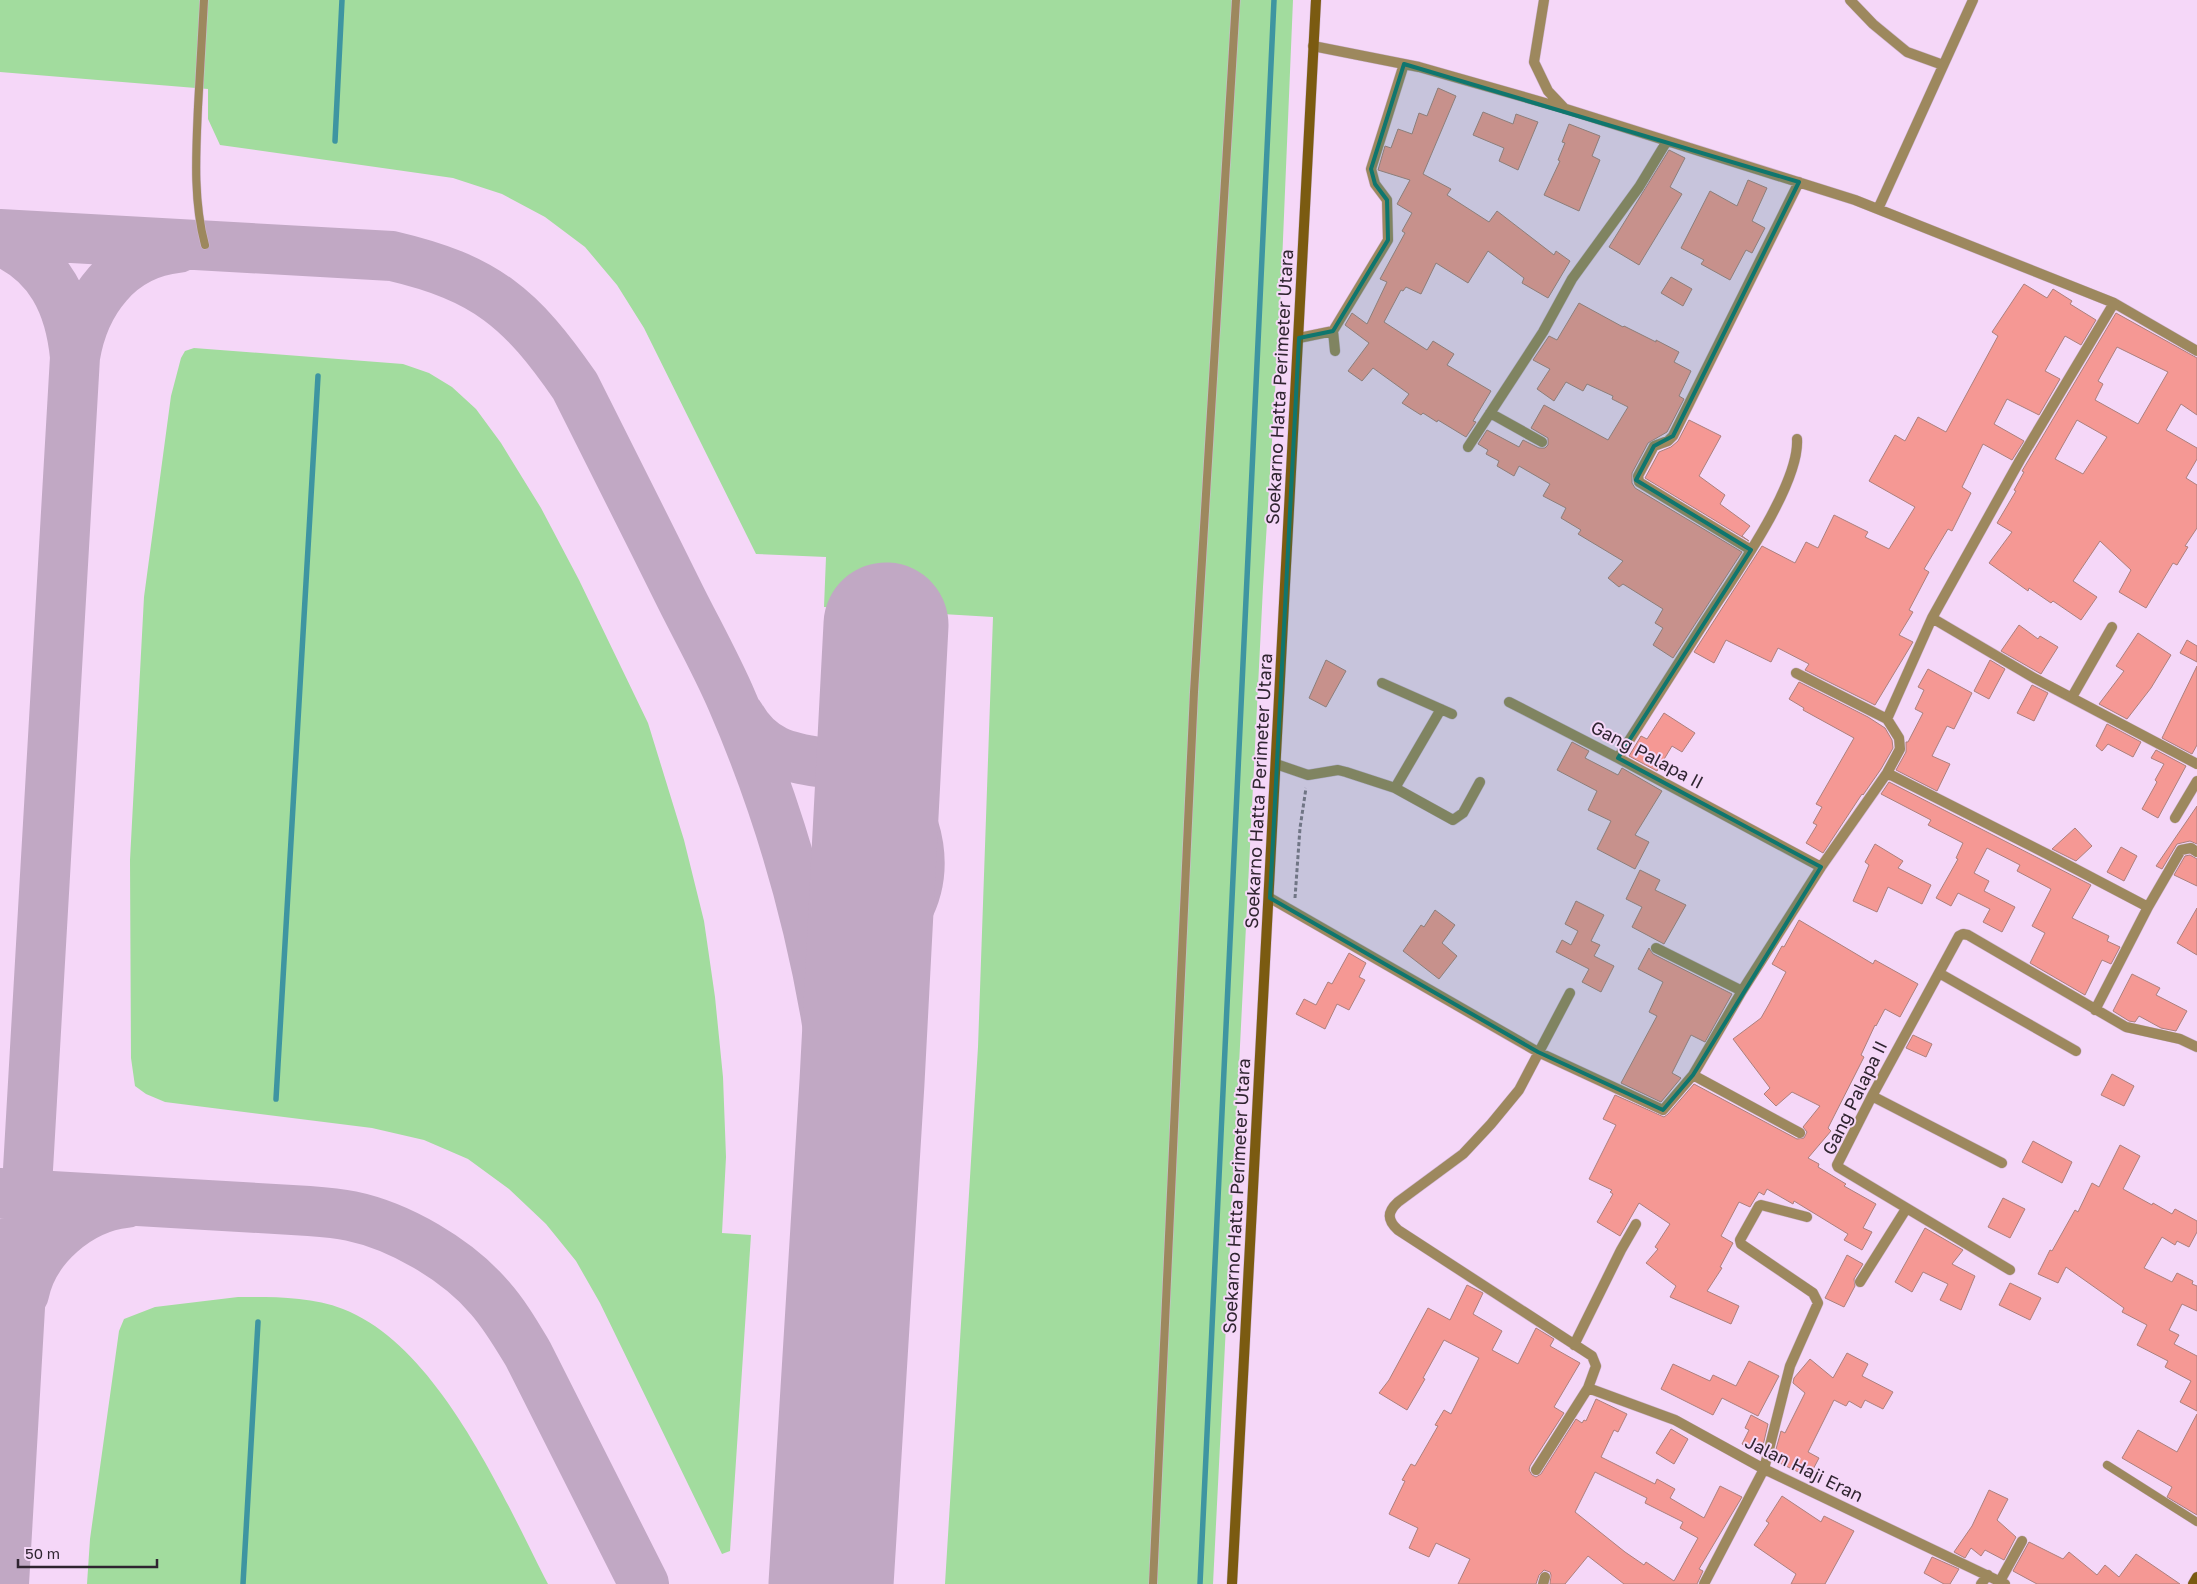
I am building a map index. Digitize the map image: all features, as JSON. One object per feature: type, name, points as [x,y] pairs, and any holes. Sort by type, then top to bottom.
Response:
[{"type":"main road","name":"Soekarno Hatta Perimeter Utara","points":[[1232,1584],[1270,898],[1316,0]]},
{"type":"main road","points":[[2194,1584],[2197,1577]]},
{"type":"street","points":[[1544,0],[1534,62],[1548,91],[1566,110]]},
{"type":"street","points":[[1850,0],[1873,24],[1907,52],[1943,65]]},
{"type":"street","points":[[1878,209],[1973,0]]},
{"type":"street","points":[[1313,46],[1404,64],[1566,110],[1798,182],[1878,209],[2114,304],[2197,351]]},
{"type":"street","points":[[1335,351],[1333,331],[1388,240],[1387,200],[1375,184],[1371,169],[1404,64]]},
{"type":"street","points":[[1468,446],[1543,332],[1572,279],[1639,187],[1668,141]]},
{"type":"street","points":[[1751,550],[1639,482],[1638,476],[1654,446],[1668,441],[1673,436],[1798,182]]},
{"type":"street","points":[[1887,719],[1932,618],[2020,460],[2114,304]]},
{"type":"street","points":[[1299,338],[1333,331]]},
{"type":"street","points":[[1490,413],[1542,442]]},
{"type":"street","points":[[1618,758],[1751,550],[1784,490],[1797,447],[1797,439]]},
{"type":"street","points":[[1932,618],[2034,678],[2197,764]]},
{"type":"street","points":[[2072,697],[2112,627]]},
{"type":"street","points":[[1270,898],[1538,1052],[1663,1110],[1693,1075],[1742,991],[1821,867],[1887,773],[1900,749],[1899,738],[1887,719],[1796,673]]},
{"type":"street","points":[[1382,683],[1452,714]]},
{"type":"street","name":"Gang Palapa II","points":[[1509,702],[1821,867]]},
{"type":"street","points":[[1395,788],[1441,709]]},
{"type":"street","points":[[1276,764],[1308,775],[1338,770],[1395,788],[1453,820],[1463,813],[1480,782]]},
{"type":"street","points":[[1887,773],[2039,849],[2148,908]]},
{"type":"street","points":[[2175,818],[2197,781]]},
{"type":"street","points":[[2197,852],[2191,848],[2181,850],[2148,908],[2096,1010],[2126,1027],[2180,1039],[2197,1046]]},
{"type":"street","name":"Gang Palapa II","points":[[2010,1270],[1838,1167],[1838,1162],[1958,936],[1963,934],[1997,952],[2096,1010]]},
{"type":"street","points":[[1656,948],[1742,991]]},
{"type":"street","points":[[1939,973],[2076,1051]]},
{"type":"street","points":[[1536,1470],[1588,1388],[1596,1366],[1592,1356],[1398,1230],[1391,1224],[1389,1216],[1391,1209],[1398,1202],[1463,1154],[1519,1090],[1570,993]]},
{"type":"street","points":[[1693,1075],[1800,1133]]},
{"type":"street","points":[[1872,1096],[2002,1163]]},
{"type":"street","points":[[1704,1584],[1764,1469],[1790,1366],[1818,1303],[1812,1293],[1741,1244],[1740,1240],[1759,1206],[1807,1217]]},
{"type":"street","points":[[1860,1282],[1906,1209]]},
{"type":"street","points":[[1574,1346],[1621,1250],[1636,1224]]},
{"type":"street","name":"Jalan Haji Eran","points":[[1588,1388],[1675,1420],[1764,1469],[2002,1583]]},
{"type":"street","points":[[2002,1583],[2022,1541]]},
{"type":"street","points":[[1982,1584],[1988,1575]]},
{"type":"lane","points":[[204,0],[196,142],[196,202],[199,224],[205,245]]},
{"type":"lane","points":[[1153,1584],[1194,692],[1236,0]]},
{"type":"lane","points":[[2107,1465],[2197,1522]]},
{"type":"path","points":[[1294,911],[1300,828],[1308,775]]},
{"type":"highlighted area","points":[[1404,64],[1799,182],[1673,436],[1654,446],[1636,480],[1751,550],[1618,758],[1821,867],[1693,1075],[1663,1110],[1538,1052],[1270,898],[1299,338],[1333,331],[1388,240],[1387,200],[1375,184],[1371,169]]},
{"type":"green space","points":[[0,0],[1293,0],[1280,311],[1263,587],[1213,1584],[945,1584],[978,1047],[993,617],[824,607],[826,557],[756,554],[644,328],[617,285],[585,247],[545,217],[502,194],[453,178],[220,145],[208,119],[208,89],[0,72]]},
{"type":"green space","points":[[194,348],[403,364],[429,373],[452,387],[476,409],[501,443],[541,508],[579,580],[648,723],[684,840],[704,921],[715,997],[723,1077],[726,1157],[722,1233],[751,1235],[730,1551],[722,1554],[600,1303],[576,1261],[546,1224],[509,1189],[468,1159],[424,1140],[372,1128],[165,1102],[146,1094],[135,1086],[131,1058],[130,860],[144,597],[171,396],[181,358],[185,351]]},
{"type":"green space","points":[[238,1297],[304,1299],[343,1309],[378,1328],[409,1355],[438,1389],[465,1428],[489,1469],[548,1584],[87,1584],[90,1539],[119,1331],[124,1319],[155,1307]]},
{"type":"building","points":[[1438,88],[1456,96],[1423,174],[1451,189],[1447,195],[1489,222],[1497,211],[1554,255],[1556,251],[1570,261],[1548,298],[1522,283],[1524,278],[1488,251],[1468,283],[1436,263],[1421,294],[1406,287],[1403,291],[1401,290],[1384,322],[1427,350],[1433,341],[1454,354],[1447,365],[1491,391],[1473,421],[1476,422],[1466,437],[1438,420],[1437,422],[1423,413],[1421,415],[1402,403],[1409,394],[1373,368],[1362,381],[1348,371],[1369,343],[1345,325],[1352,313],[1367,324],[1387,282],[1380,279],[1405,233],[1402,231],[1412,213],[1397,204],[1410,180],[1378,170],[1385,146],[1391,148],[1398,129],[1412,134],[1419,113],[1427,116]]},
{"type":"building","points":[[1483,112],[1513,124],[1516,114],[1538,122],[1518,170],[1499,161],[1504,148],[1473,135]]},
{"type":"building","points":[[1569,124],[1600,136],[1592,156],[1600,160],[1579,211],[1544,195],[1560,161],[1558,160],[1565,143],[1562,142]]},
{"type":"building","points":[[1669,150],[1685,158],[1670,187],[1682,194],[1639,265],[1609,247]]},
{"type":"building","points":[[1748,180],[1767,188],[1752,221],[1765,228],[1752,253],[1746,250],[1730,280],[1701,264],[1704,260],[1681,248],[1710,191],[1737,206]]},
{"type":"building","points":[[1671,277],[1692,289],[1683,306],[1661,293]]},
{"type":"building","points":[[2024,284],[2047,298],[2053,289],[2072,301],[2070,304],[2096,320],[2081,345],[2065,336],[2045,371],[2060,379],[2039,415],[2007,399],[1994,424],[2024,441],[2012,460],[1983,444],[1962,487],[1971,493],[1952,531],[1948,529],[1924,569],[1929,572],[1909,610],[1913,612],[1899,635],[1913,642],[1875,705],[1805,670],[1809,664],[1778,648],[1771,662],[1726,640],[1714,663],[1694,652],[1762,546],[1795,563],[1806,542],[1818,548],[1834,515],[1868,532],[1865,537],[1889,549],[1915,507],[1869,481],[1895,435],[1905,441],[1918,417],[1946,432],[1998,336],[1992,332]]},
{"type":"building","points":[[1579,303],[1623,327],[1656,342],[1656,340],[1679,352],[1674,362],[1691,371],[1679,396],[1684,399],[1667,432],[1648,443],[1632,473],[1632,483],[1635,488],[1742,552],[1673,658],[1653,645],[1663,628],[1655,623],[1663,609],[1623,584],[1619,587],[1608,578],[1623,561],[1578,534],[1581,530],[1561,518],[1566,508],[1543,496],[1550,484],[1519,466],[1514,476],[1497,466],[1499,461],[1486,454],[1488,450],[1478,444],[1487,430],[1519,447],[1523,440],[1539,448],[1545,448],[1548,445],[1548,438],[1531,428],[1544,405],[1608,440],[1628,407],[1612,399],[1613,396],[1587,384],[1583,391],[1566,382],[1554,401],[1537,389],[1550,369],[1533,360],[1549,336],[1557,340]]},
{"type":"building","points":[[2116,313],[2197,358],[2197,415],[2181,404],[2166,430],[2197,448],[2197,459],[2186,478],[2197,485],[2197,528],[2185,546],[2188,547],[2177,565],[2173,563],[2146,608],[2119,592],[2131,570],[2100,541],[2073,581],[2097,597],[2081,620],[2053,601],[2051,603],[2029,588],[2028,591],[1989,563],[2012,532],[1997,523],[2016,491],[2014,490],[2024,472],[2022,471]],"holes":[[[2117,347],[2168,372],[2138,424],[2095,400],[2103,384],[2098,381]],[[2077,420],[2107,437],[2083,474],[2055,459]]]},
{"type":"building","points":[[1689,420],[1721,436],[1699,476],[1725,495],[1720,504],[1750,526],[1742,536],[1749,541],[1645,478],[1659,452],[1671,447],[1678,441]]},
{"type":"building","points":[[2019,625],[2038,639],[2040,636],[2058,647],[2041,674],[2001,651]]},
{"type":"building","points":[[2138,633],[2171,655],[2151,688],[2127,719],[2099,704],[2124,671],[2116,666]]},
{"type":"building","points":[[2187,640],[2197,646],[2197,662],[2180,653]]},
{"type":"building","points":[[1326,660],[1346,671],[1326,707],[1309,698]]},
{"type":"building","points":[[1990,660],[2005,669],[1989,699],[1974,691]]},
{"type":"building","points":[[2197,666],[2197,745],[2192,754],[2162,738]]},
{"type":"building","points":[[1928,669],[1972,693],[1954,729],[1947,726],[1932,756],[1950,764],[1937,791],[1896,770],[1906,752],[1906,742],[1908,742],[1923,713],[1915,709],[1924,690],[1918,687]]},
{"type":"building","points":[[1799,682],[1868,717],[1885,728],[1892,740],[1893,748],[1881,769],[1823,853],[1806,843],[1817,825],[1813,823],[1822,807],[1816,804],[1854,738],[1803,710],[1804,708],[1789,699]]},
{"type":"building","points":[[2032,685],[2048,693],[2034,721],[2017,713]]},
{"type":"building","points":[[1664,713],[1695,733],[1682,752],[1672,746],[1657,771],[1629,756],[1641,736],[1647,739]]},
{"type":"building","points":[[2107,724],[2141,742],[2133,757],[2108,744],[2102,751],[2096,746]]},
{"type":"building","points":[[1572,742],[1589,751],[1585,758],[1618,775],[1622,768],[1662,791],[1635,835],[1649,842],[1635,869],[1597,849],[1611,821],[1588,810],[1597,791],[1557,770]]},
{"type":"building","points":[[2156,750],[2186,766],[2158,818],[2142,809],[2157,782],[2155,780],[2164,764],[2151,758]]},
{"type":"building","points":[[1889,782],[2091,885],[2072,918],[2109,936],[2107,941],[2120,947],[2111,964],[2102,960],[2085,995],[2030,963],[2045,933],[2032,926],[2051,889],[2017,871],[2020,865],[1987,848],[1974,873],[1989,881],[1984,891],[2015,907],[2002,932],[1983,922],[1990,909],[1958,893],[1951,906],[1936,898],[1958,859],[1956,858],[1963,843],[1928,825],[1931,820],[1881,794]]},
{"type":"building","points":[[2197,806],[2197,844],[2190,841],[2177,844],[2162,869],[2156,866]]},
{"type":"building","points":[[2075,828],[2092,846],[2076,861],[2052,849]]},
{"type":"building","points":[[1875,844],[1903,861],[1898,868],[1931,885],[1922,904],[1888,887],[1877,912],[1853,901],[1869,865],[1865,862]]},
{"type":"building","points":[[2121,847],[2137,856],[2124,881],[2107,872]]},
{"type":"building","points":[[2190,855],[2197,859],[2197,886],[2174,875],[2185,856]]},
{"type":"building","points":[[1640,870],[1660,880],[1655,890],[1686,905],[1664,944],[1632,927],[1642,907],[1626,899]]},
{"type":"building","points":[[1576,901],[1604,915],[1591,941],[1600,945],[1594,956],[1614,966],[1601,992],[1582,982],[1589,969],[1556,952],[1562,940],[1571,945],[1578,931],[1565,924]]},
{"type":"building","points":[[2197,908],[2197,955],[2177,943]]},
{"type":"building","points":[[1435,910],[1455,925],[1442,943],[1457,956],[1439,979],[1403,951],[1421,925],[1424,927]]},
{"type":"building","points":[[1799,920],[1873,964],[1875,960],[1918,984],[1900,1017],[1885,1009],[1875,1025],[1861,1055],[1864,1057],[1828,1128],[1831,1131],[1808,1158],[1819,1164],[1818,1167],[1846,1184],[1844,1186],[1876,1204],[1863,1228],[1872,1232],[1862,1250],[1844,1240],[1848,1234],[1794,1201],[1793,1204],[1767,1189],[1764,1195],[1759,1192],[1750,1207],[1739,1202],[1721,1236],[1733,1243],[1720,1267],[1722,1268],[1707,1291],[1739,1306],[1731,1324],[1670,1297],[1676,1286],[1646,1263],[1658,1249],[1655,1247],[1670,1224],[1639,1203],[1620,1236],[1597,1222],[1613,1194],[1610,1192],[1612,1190],[1589,1179],[1616,1125],[1603,1119],[1615,1095],[1664,1117],[1694,1084],[1797,1139],[1804,1138],[1807,1132],[1803,1127],[1820,1106],[1792,1092],[1776,1106],[1764,1094],[1770,1088],[1733,1039],[1761,1018],[1769,1004],[1786,972],[1772,964]]},
{"type":"building","points":[[1649,948],[1653,954],[1732,994],[1705,1042],[1691,1035],[1672,1073],[1681,1078],[1661,1102],[1621,1083],[1657,1016],[1649,1012],[1663,982],[1638,969]]},
{"type":"building","points":[[1349,953],[1366,963],[1359,977],[1365,980],[1349,1010],[1337,1004],[1325,1029],[1296,1014],[1304,999],[1316,1005],[1328,982],[1332,984]]},
{"type":"building","points":[[2132,974],[2160,988],[2156,995],[2187,1011],[2176,1031],[2161,1028],[2139,1016],[2135,1022],[2129,1021],[2113,1011]]},
{"type":"building","points":[[1913,1035],[1932,1044],[1926,1057],[1906,1048]]},
{"type":"building","points":[[2112,1074],[2134,1086],[2124,1106],[2101,1095]]},
{"type":"building","points":[[2033,1141],[2072,1162],[2062,1183],[2022,1162]]},
{"type":"building","points":[[2120,1145],[2140,1156],[2123,1189],[2172,1214],[2175,1209],[2197,1221],[2197,1232],[2189,1247],[2177,1241],[2175,1245],[2162,1237],[2144,1268],[2172,1282],[2177,1273],[2193,1281],[2192,1284],[2197,1286],[2197,1311],[2182,1304],[2169,1330],[2179,1335],[2174,1344],[2197,1356],[2197,1411],[2180,1402],[2191,1381],[2165,1367],[2168,1361],[2137,1345],[2147,1325],[2122,1312],[2124,1308],[2066,1267],[2058,1283],[2038,1274],[2050,1250],[2052,1251],[2075,1210],[2078,1212],[2092,1183],[2099,1187]]},
{"type":"building","points":[[2003,1198],[2025,1209],[2010,1238],[1988,1227]]},
{"type":"building","points":[[1925,1228],[1963,1250],[1952,1264],[1975,1276],[1961,1310],[1940,1300],[1948,1284],[1923,1272],[1912,1292],[1895,1282]]},
{"type":"building","points":[[1847,1255],[1863,1264],[1854,1279],[1855,1286],[1844,1307],[1825,1298]]},
{"type":"building","points":[[2010,1283],[2041,1298],[2030,1320],[1999,1305]]},
{"type":"building","points":[[1467,1285],[1483,1293],[1473,1314],[1502,1331],[1492,1350],[1518,1364],[1536,1328],[1554,1339],[1550,1346],[1580,1363],[1554,1407],[1564,1413],[1530,1466],[1529,1470],[1532,1475],[1536,1477],[1541,1474],[1576,1419],[1582,1423],[1584,1420],[1586,1421],[1596,1399],[1627,1414],[1618,1432],[1614,1430],[1601,1457],[1655,1484],[1657,1479],[1675,1489],[1670,1498],[1704,1518],[1720,1486],[1742,1497],[1699,1569],[1703,1571],[1697,1584],[1624,1584],[1588,1556],[1565,1584],[1550,1584],[1550,1572],[1544,1570],[1539,1575],[1536,1584],[1458,1584],[1470,1559],[1436,1543],[1429,1557],[1409,1548],[1418,1528],[1389,1514],[1405,1481],[1402,1480],[1411,1464],[1415,1466],[1438,1426],[1435,1425],[1444,1410],[1451,1414],[1479,1358],[1444,1340],[1407,1410],[1379,1393],[1389,1380],[1428,1308],[1450,1320]],"holes":[[[1595,1472],[1647,1498],[1645,1503],[1683,1522],[1680,1528],[1698,1538],[1674,1581],[1646,1562],[1644,1565],[1625,1552],[1575,1512]]]},
{"type":"building","points":[[1847,1353],[1868,1364],[1862,1376],[1893,1392],[1883,1409],[1865,1400],[1861,1408],[1849,1401],[1846,1406],[1834,1400],[1808,1452],[1819,1458],[1809,1477],[1773,1460],[1781,1431],[1785,1433],[1805,1393],[1793,1383],[1794,1378],[1810,1359],[1833,1378]]},
{"type":"building","points":[[1749,1361],[1779,1376],[1758,1416],[1722,1398],[1713,1415],[1661,1389],[1673,1364],[1710,1381],[1713,1375],[1736,1386]]},
{"type":"building","points":[[2197,1414],[2197,1515],[2167,1497],[2172,1487],[2122,1458],[2138,1430],[2177,1452]]},
{"type":"building","points":[[1751,1415],[1768,1424],[1761,1454],[1742,1444],[1749,1430],[1745,1428]]},
{"type":"building","points":[[1671,1429],[1688,1439],[1674,1464],[1656,1453]]},
{"type":"building","points":[[1989,1490],[2008,1499],[1997,1520],[2016,1537],[2004,1560],[1985,1550],[1981,1556],[1971,1548],[1965,1558],[1954,1552],[1972,1526]]},
{"type":"building","points":[[1782,1496],[1821,1522],[1824,1516],[1854,1531],[1825,1584],[1791,1584],[1796,1574],[1754,1545],[1769,1523],[1766,1521]]},
{"type":"building","points":[[2029,1542],[2063,1559],[2069,1552],[2097,1575],[2105,1565],[2119,1577],[2136,1554],[2180,1584],[2037,1584],[2013,1571]]},
{"type":"building","points":[[1932,1557],[1959,1569],[1950,1584],[1944,1584],[1924,1573]]},
{"type":"waterway","points":[[335,141],[342,0]]},
{"type":"waterway","points":[[1200,1584],[1274,0]]},
{"type":"waterway","points":[[276,1099],[318,376]]},
{"type":"waterway","points":[[243,1584],[258,1322]]},
{"type":"taxiway","points":[[0,234],[392,256],[425,265],[477,286],[518,316],[537,336],[575,386],[720,675],[752,750],[770,799],[786,850],[813,951],[832,1055],[843,1154],[848,1295]]},
{"type":"taxiway","points":[[0,241],[32,261],[54,287],[68,320],[75,357],[87,318],[96,300],[108,284],[138,260],[157,252],[178,248]]},
{"type":"taxiway","points":[[4,1584],[75,357]]},
{"type":"taxiway","points":[[740,716],[755,736],[772,749],[810,761],[850,768],[869,776],[887,788],[899,800],[915,830],[920,863],[914,896],[899,925],[881,948],[872,968],[868,992],[862,1082]]},
{"type":"taxiway","points":[[0,1193],[335,1213],[369,1221],[407,1236],[426,1246],[461,1270],[477,1284],[510,1325],[528,1354],[644,1584]]},
{"type":"taxiway","points":[[24,1294],[29,1277],[37,1261],[61,1233],[75,1222],[92,1213],[108,1206],[126,1203]]},
{"type":"runway","points":[[831,1584],[862,1082],[886,625]]}]
